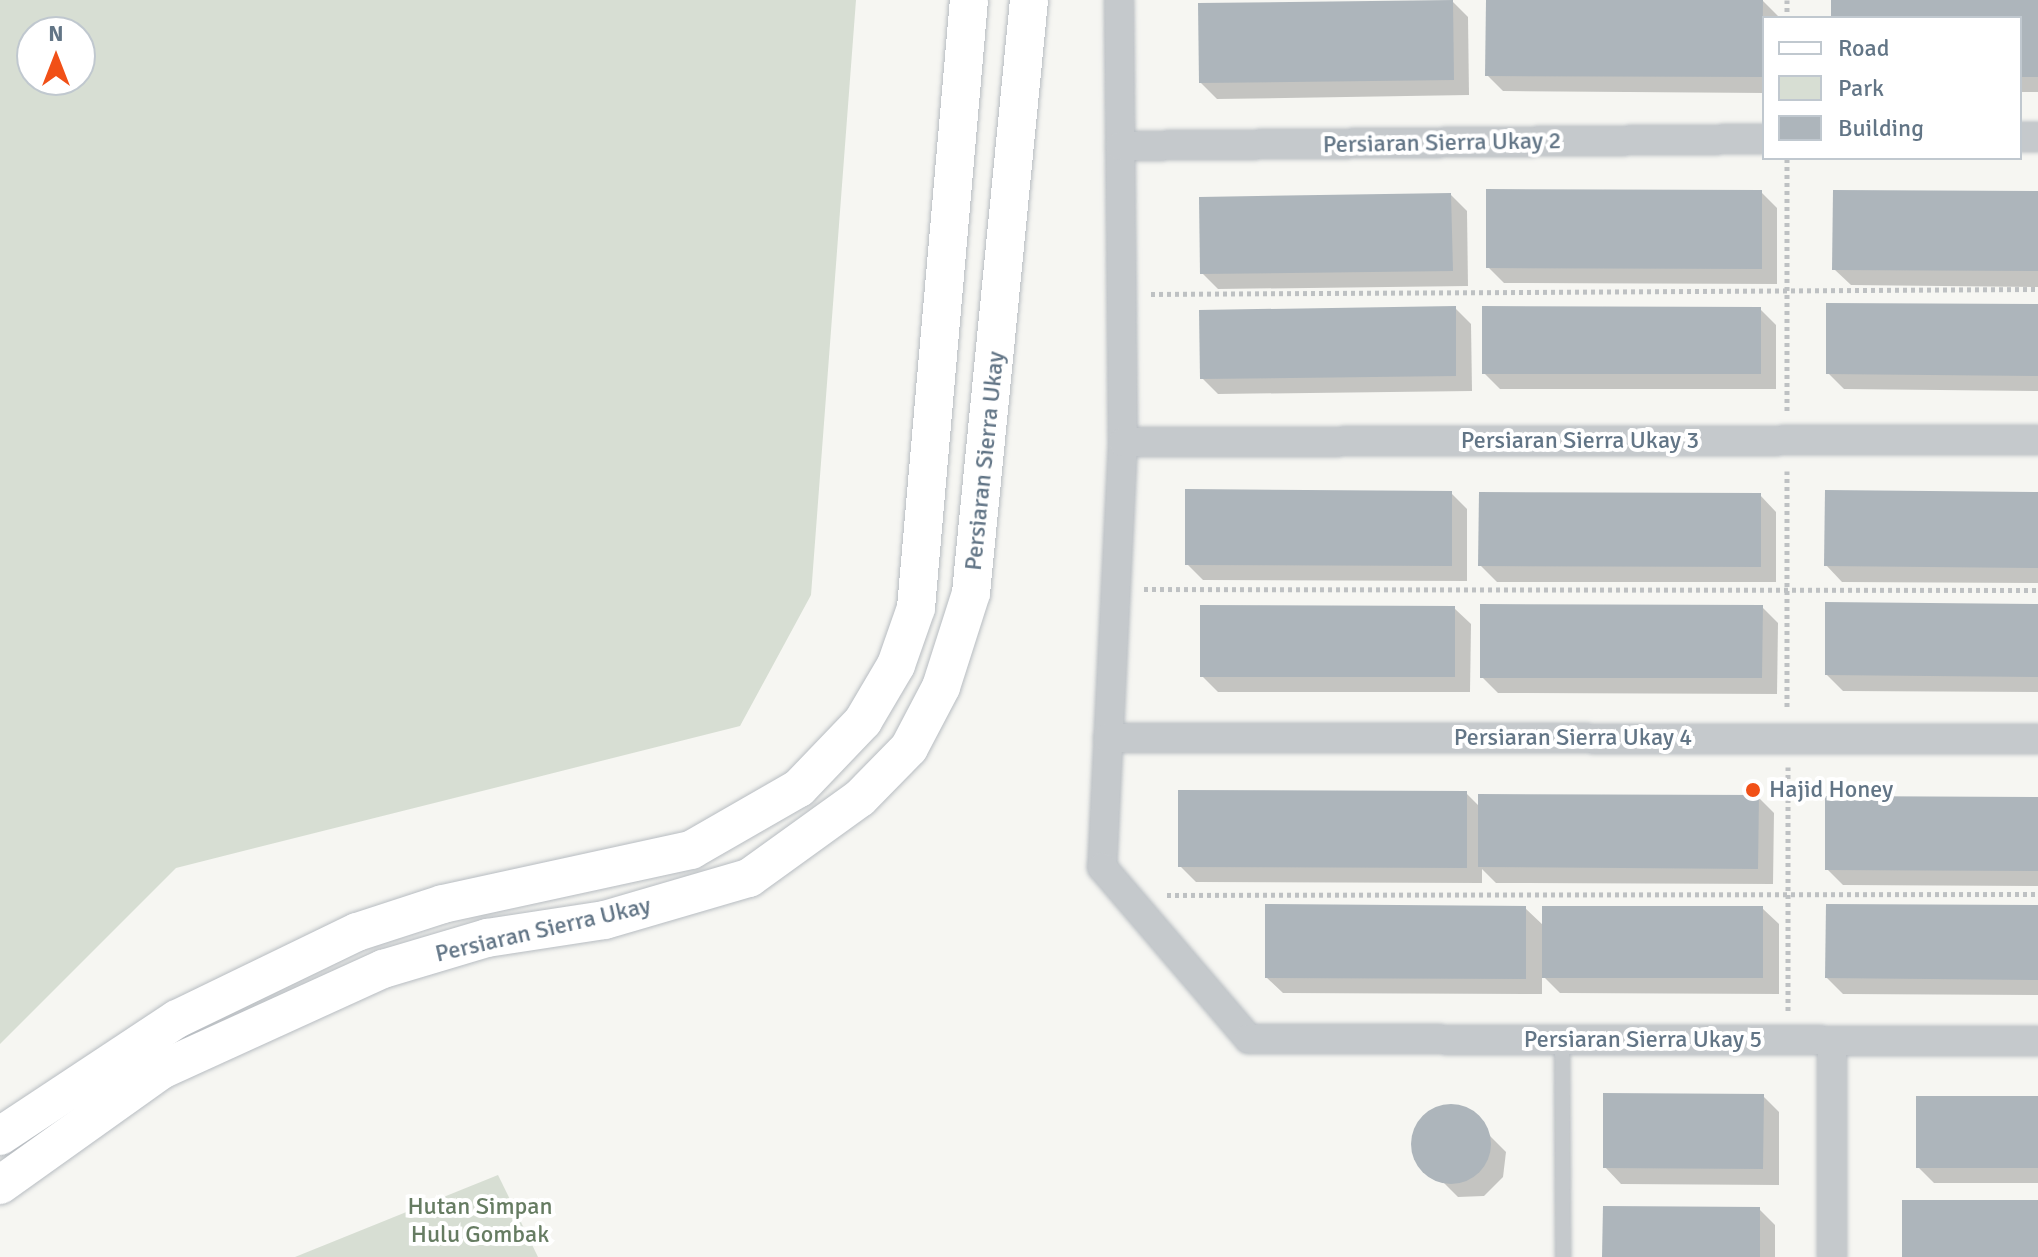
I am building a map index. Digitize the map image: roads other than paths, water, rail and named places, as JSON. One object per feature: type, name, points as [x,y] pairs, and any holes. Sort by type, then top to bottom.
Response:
[{"type":"street","name":"Persiaran Sierra Ukay","points":[[0,1136],[177,1019],[357,932],[443,904],[691,850],[799,788],[863,721],[896,665],[916,608],[969,0]]},
{"type":"street","name":"Persiaran Sierra Ukay","points":[[0,1185],[161,1070],[383,969],[487,938],[605,920],[749,878],[860,798],[909,748],[941,687],[971,593],[1029,0]]},
{"type":"street","points":[[1108,738],[1123,442],[1119,0]]},
{"type":"street","name":"Persiaran Sierra Ukay 2","points":[[1120,146],[1762,139]]},
{"type":"street","name":"Persiaran Sierra Ukay 3","points":[[1123,442],[2038,440]]},
{"type":"street","name":"Persiaran Sierra Ukay 4","points":[[1108,738],[2038,739]]},
{"type":"street","name":"Persiaran Sierra Ukay 5","points":[[1108,738],[1102,867],[1249,1039],[2038,1041]]},
{"type":"street","points":[[1832,1041],[1832,1257]]},
{"type":"lane","points":[[1562,1040],[1563,1257]]},
{"type":"place","name":"Hajid Honey","points":[[1753,790]]},
{"type":"park label","name":"Hutan Simpan Hulu Gombak","points":[[480,1221]]}]
